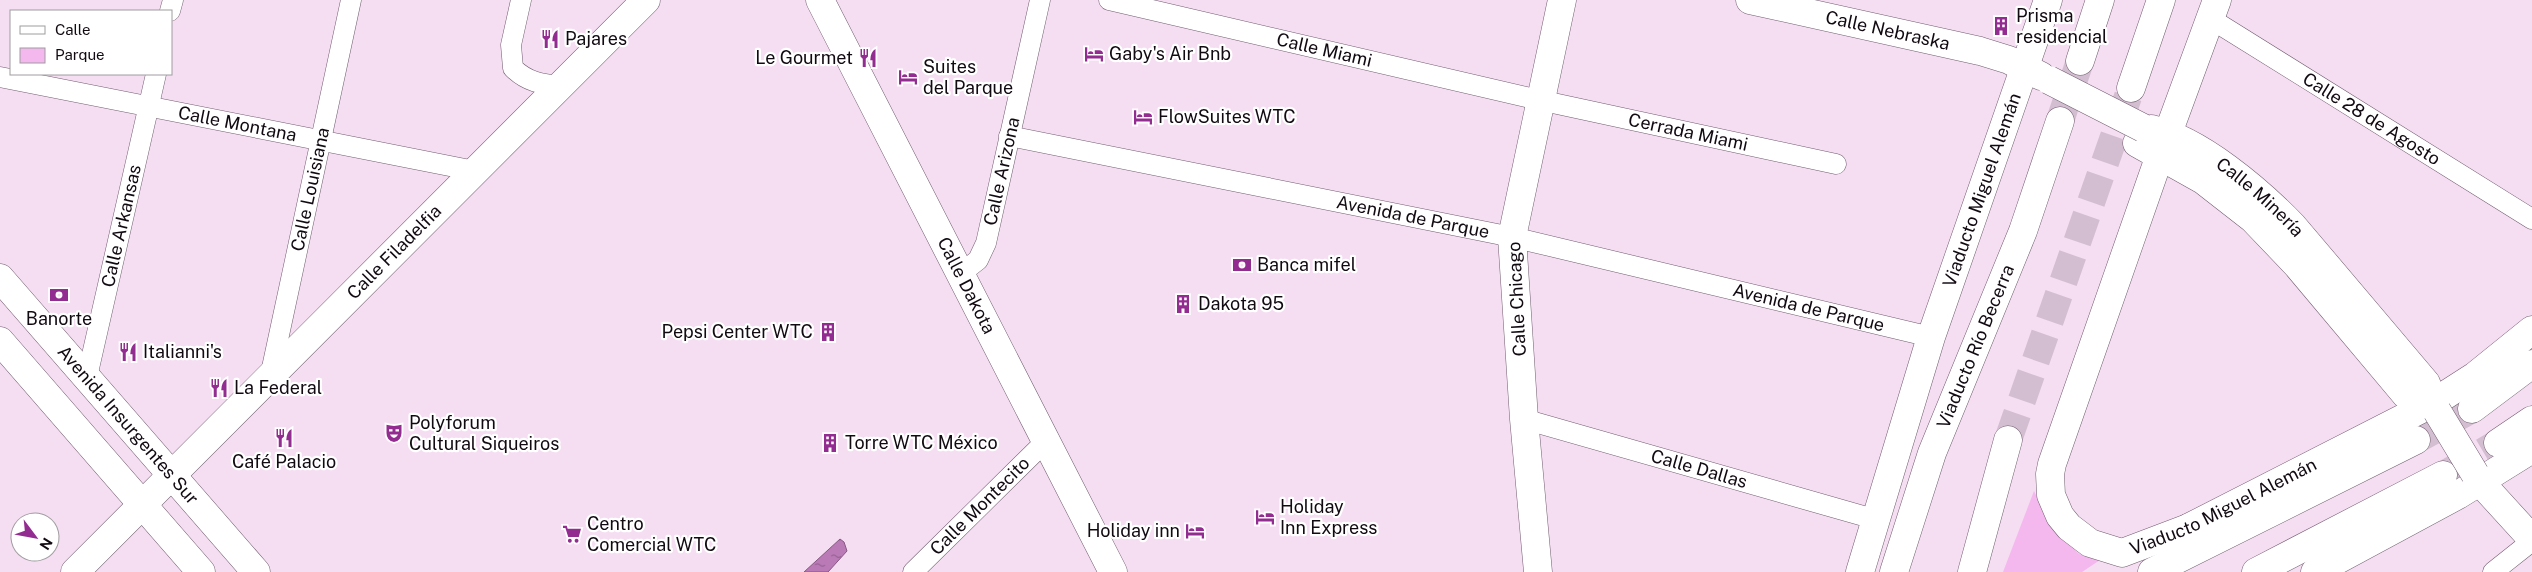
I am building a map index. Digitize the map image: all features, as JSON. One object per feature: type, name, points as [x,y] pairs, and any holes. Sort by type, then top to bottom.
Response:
[{"type":"main road","name":"Calle Filadelfia","points":[[75,572],[646,0]]},
{"type":"main road","name":"Calle Dakota","points":[[820,0],[1113,572]]},
{"type":"main road","name":"Calle Chicago","points":[[1538,572],[1524,419],[1512,237],[1562,0]]},
{"type":"main road","name":"Calle Nebraska","points":[[1750,0],[1980,51],[2022,75]]},
{"type":"main road","points":[[2022,75],[2048,0]]},
{"type":"main road","points":[[2057,76],[2100,0]]},
{"type":"main road","points":[[2132,88],[2161,0]]},
{"type":"main road","points":[[2144,51],[2181,0]]},
{"type":"main road","points":[[2151,134],[2157,113],[2178,107],[2214,10]]},
{"type":"main road","points":[[2036,35],[2057,76]]},
{"type":"main road","name":"Calle Minería","points":[[2022,75],[2057,76],[2151,134],[2203,180],[2253,219],[2296,264],[2406,395],[2435,407]]},
{"type":"main road","name":"Viaducto Miguel Alemán","points":[[1860,572],[1874,519],[1931,337],[2022,75]]},
{"type":"main road","name":"Viaducto Río Becerra","points":[[1894,572],[1932,453],[2023,231],[2060,121]]},
{"type":"main road","name":"Viaducto Miguel Alemán","points":[[2151,134],[2052,464],[2050,485],[2055,506],[2069,527],[2090,543],[2122,553],[2180,532],[2435,407],[2532,330]]},
{"type":"main road","name":"Avenida Insurgentes Sur","points":[[0,278],[256,572]]},
{"type":"main road","points":[[0,341],[201,572]]},
{"type":"main road","points":[[2472,409],[2532,364]]},
{"type":"main road","points":[[2435,407],[2478,478],[2532,540]]},
{"type":"main road","points":[[2498,443],[2532,420]]},
{"type":"main road","points":[[1972,572],[2008,440]]},
{"type":"main road","name":"Viaducto Miguel Alemán","points":[[2152,572],[2416,440]]},
{"type":"main road","points":[[2315,572],[2532,449]]},
{"type":"main road","points":[[2256,572],[2443,475]]},
{"type":"main road","points":[[2152,572],[2180,532],[2229,533]]},
{"type":"street","name":"Calle Louisiana","points":[[270,377],[351,0]]},
{"type":"street","points":[[521,0],[511,45],[512,68],[523,79],[539,84],[561,86]]},
{"type":"street","name":"Calle Arizona","points":[[960,274],[978,260],[986,244],[1040,0]]},
{"type":"street","name":"Calle Miami","points":[[1109,0],[1540,100]]},
{"type":"street","name":"Calle 28 de Agosto","points":[[2214,10],[2532,219]]},
{"type":"street","name":"Calle Arkansas","points":[[86,377],[156,75]]},
{"type":"street","name":"Calle Montana","points":[[0,77],[476,171]]},
{"type":"street","name":"Cerrada Miami","points":[[1540,100],[1836,164]]},
{"type":"street","name":"Avenida de Parque","points":[[1009,136],[1512,237],[1931,337]]},
{"type":"street","name":"Calle Dallas","points":[[1524,419],[1874,519]]},
{"type":"street","name":"Calle Montecito","points":[[912,572],[1046,440]]},
{"type":"street","points":[[2493,572],[2532,540]]},
{"type":"green space","points":[[2034,491],[2051,526],[2079,554],[2100,560],[2082,572],[2003,572]]},
{"type":"water","points":[[840,539],[844,542],[847,551],[828,572],[804,572]]},
{"type":"tunnel","points":[[2060,121],[2080,61]]},
{"type":"tunnel","points":[[2008,440],[2131,88]]},
{"type":"tunnel","points":[[2416,440],[2472,409]]},
{"type":"tunnel","points":[[2447,473],[2498,443]]},
{"type":"place","name":"Prisma residencial","points":[[2001,26]]},
{"type":"place","name":"Pajares","points":[[550,39]]},
{"type":"place","name":"Gaby's Air Bnb","points":[[1094,54]]},
{"type":"place","name":"Le Gourmet","points":[[868,58]]},
{"type":"place","name":"Suites del Parque","points":[[908,77]]},
{"type":"place","name":"FlowSuites WTC","points":[[1143,117]]},
{"type":"place","name":"Banca mifel","points":[[1242,265]]},
{"type":"place","name":"Banorte","points":[[59,295]]},
{"type":"place","name":"Dakota 95","points":[[1183,304]]},
{"type":"place","name":"Pepsi Center WTC","points":[[828,332]]},
{"type":"place","name":"Italianni's","points":[[128,352]]},
{"type":"place","name":"La Federal","points":[[219,388]]},
{"type":"place","name":"Polyforum Cultural Siqueiros","points":[[394,433]]},
{"type":"place","name":"Café Palacio","points":[[284,438]]},
{"type":"place","name":"Torre WTC México","points":[[830,443]]},
{"type":"place","name":"Holiday Inn Express","points":[[1265,517]]},
{"type":"place","name":"Holiday inn","points":[[1195,531]]},
{"type":"place","name":"Centro Comercial WTC","points":[[572,534]]}]
